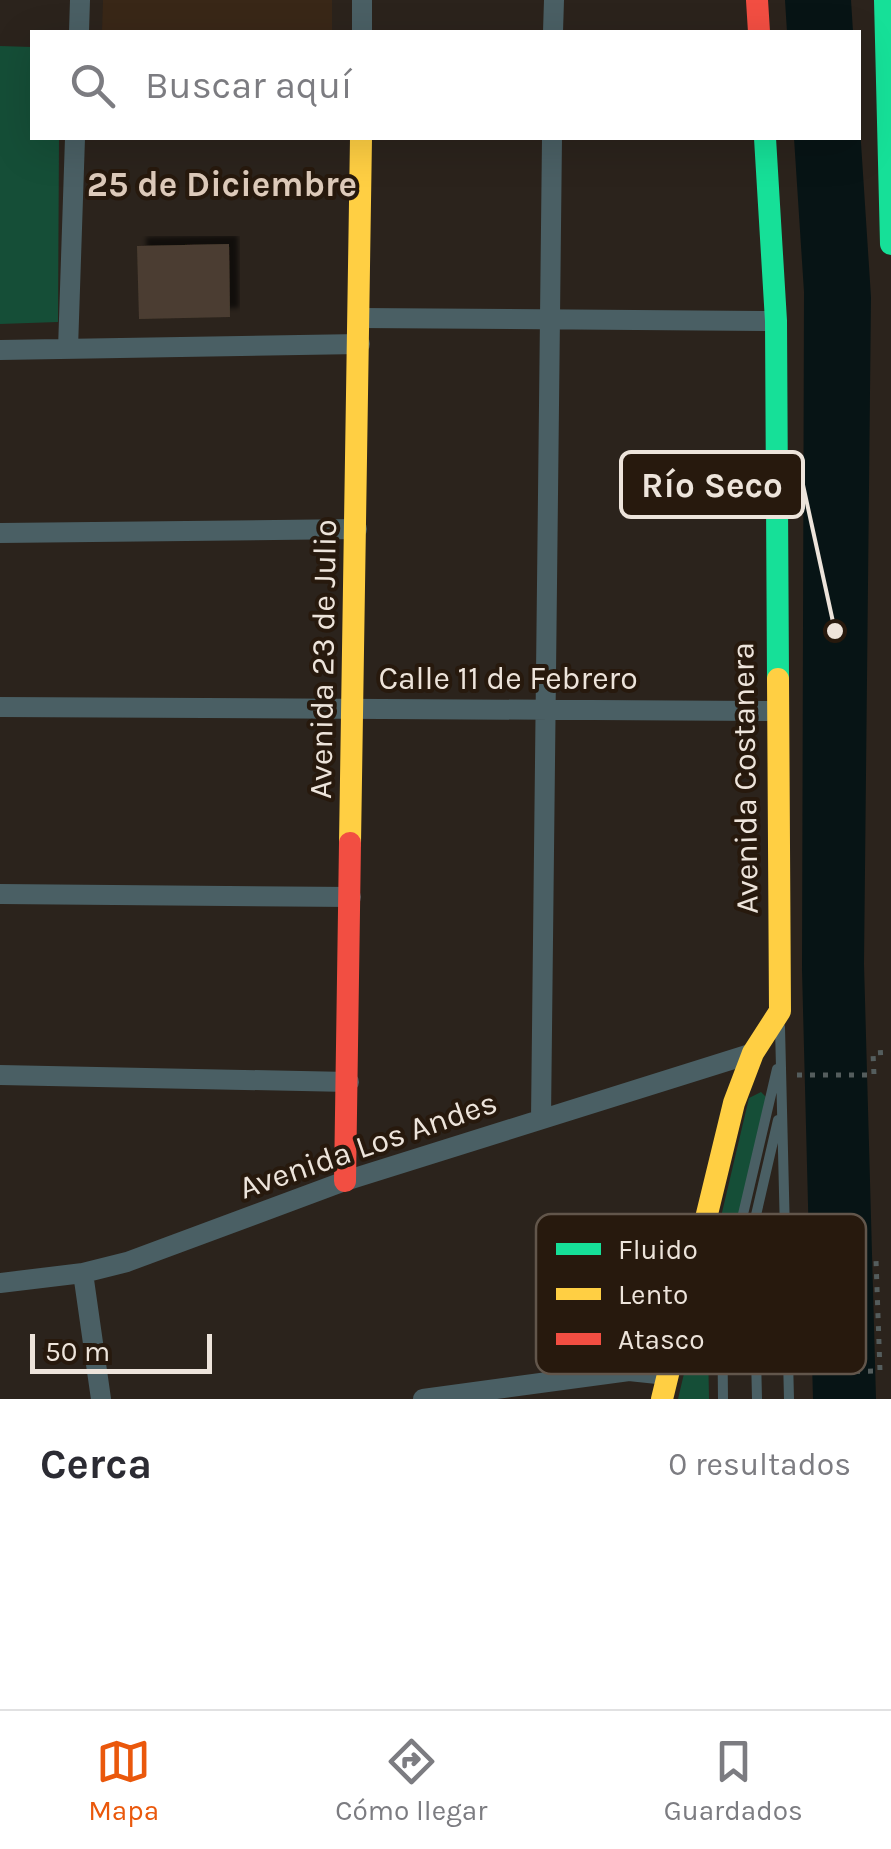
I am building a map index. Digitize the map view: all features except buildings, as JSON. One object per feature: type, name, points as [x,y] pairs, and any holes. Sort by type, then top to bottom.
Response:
[{"type":"main road","points":[[757,0],[759,30]]},
{"type":"main road","points":[[884,0],[891,244]]},
{"type":"main road","name":"Avenida 23 de Julio","points":[[345,1181],[362,140]]},
{"type":"main road","name":"Avenida Costanera","points":[[765,140],[776,321],[780,1011]]},
{"type":"main road","points":[[707,1214],[734,1103],[753,1053],[780,1011]]},
{"type":"main road","points":[[662,1399],[668,1375]]},
{"type":"street","points":[[79,30],[80,0]]},
{"type":"street","points":[[362,0],[362,30]]},
{"type":"street","points":[[553,30],[554,0]]},
{"type":"street","points":[[68,349],[76,140]]},
{"type":"street","points":[[542,1118],[552,140]]},
{"type":"street","points":[[360,318],[776,321]]},
{"type":"street","points":[[0,350],[360,344]]},
{"type":"street","points":[[0,533],[357,529]]},
{"type":"street","name":"Calle 11 de Febrero","points":[[0,707],[776,711]]},
{"type":"street","points":[[0,894],[351,897]]},
{"type":"street","name":"Avenida Los Andes","points":[[0,1284],[83,1273],[127,1262],[345,1181],[753,1053]]},
{"type":"street","points":[[0,1076],[349,1082]]},
{"type":"street","points":[[83,1273],[101,1399]]},
{"type":"street","points":[[423,1399],[607,1374]]},
{"type":"street","points":[[658,1374],[668,1375]]},
{"type":"lane","points":[[780,1011],[785,1214]]},
{"type":"lane","points":[[743,1214],[781,1053]]},
{"type":"lane","points":[[756,1214],[782,1104]]},
{"type":"lane","points":[[723,1374],[723,1399]]},
{"type":"lane","points":[[756,1374],[757,1399]]},
{"type":"lane","points":[[788,1374],[789,1399]]},
{"type":"path","points":[[797,1076],[874,1075],[874,1052],[891,1052]]},
{"type":"path","points":[[866,1371],[880,1371],[876,1260]]},
{"type":"shaded area","points":[[103,0],[332,0],[332,30],[102,30]]},
{"type":"shaded area","points":[[785,0],[851,0],[853,30],[787,30]]},
{"type":"shaded area","points":[[794,140],[861,140],[871,297],[864,964],[876,1399],[813,1399],[812,1374],[866,1374],[866,1214],[808,1214],[802,970],[804,292]]},
{"type":"green space","points":[[0,46],[30,47],[30,140],[59,140],[58,322],[0,324]]},
{"type":"green space","points":[[761,1092],[766,1097],[742,1214],[722,1214],[749,1098]]},
{"type":"green space","points":[[684,1374],[709,1374],[709,1399],[678,1399]]},
{"type":"traffic: fast","points":[[885,0],[891,244]]},
{"type":"traffic: fast","points":[[765,140],[776,321],[778,679]]},
{"type":"traffic: slow","points":[[350,843],[361,140]]},
{"type":"traffic: slow","points":[[707,1214],[734,1103],[753,1053],[780,1011],[778,679]]},
{"type":"traffic: slow","points":[[662,1399],[668,1374]]},
{"type":"traffic: jam","points":[[757,0],[759,30]]},
{"type":"traffic: jam","points":[[345,1181],[350,843]]},
{"type":"place","name":"Río Seco","points":[[835,631]]},
{"type":"district","name":"25 de Diciembre","points":[[222,184]]}]
